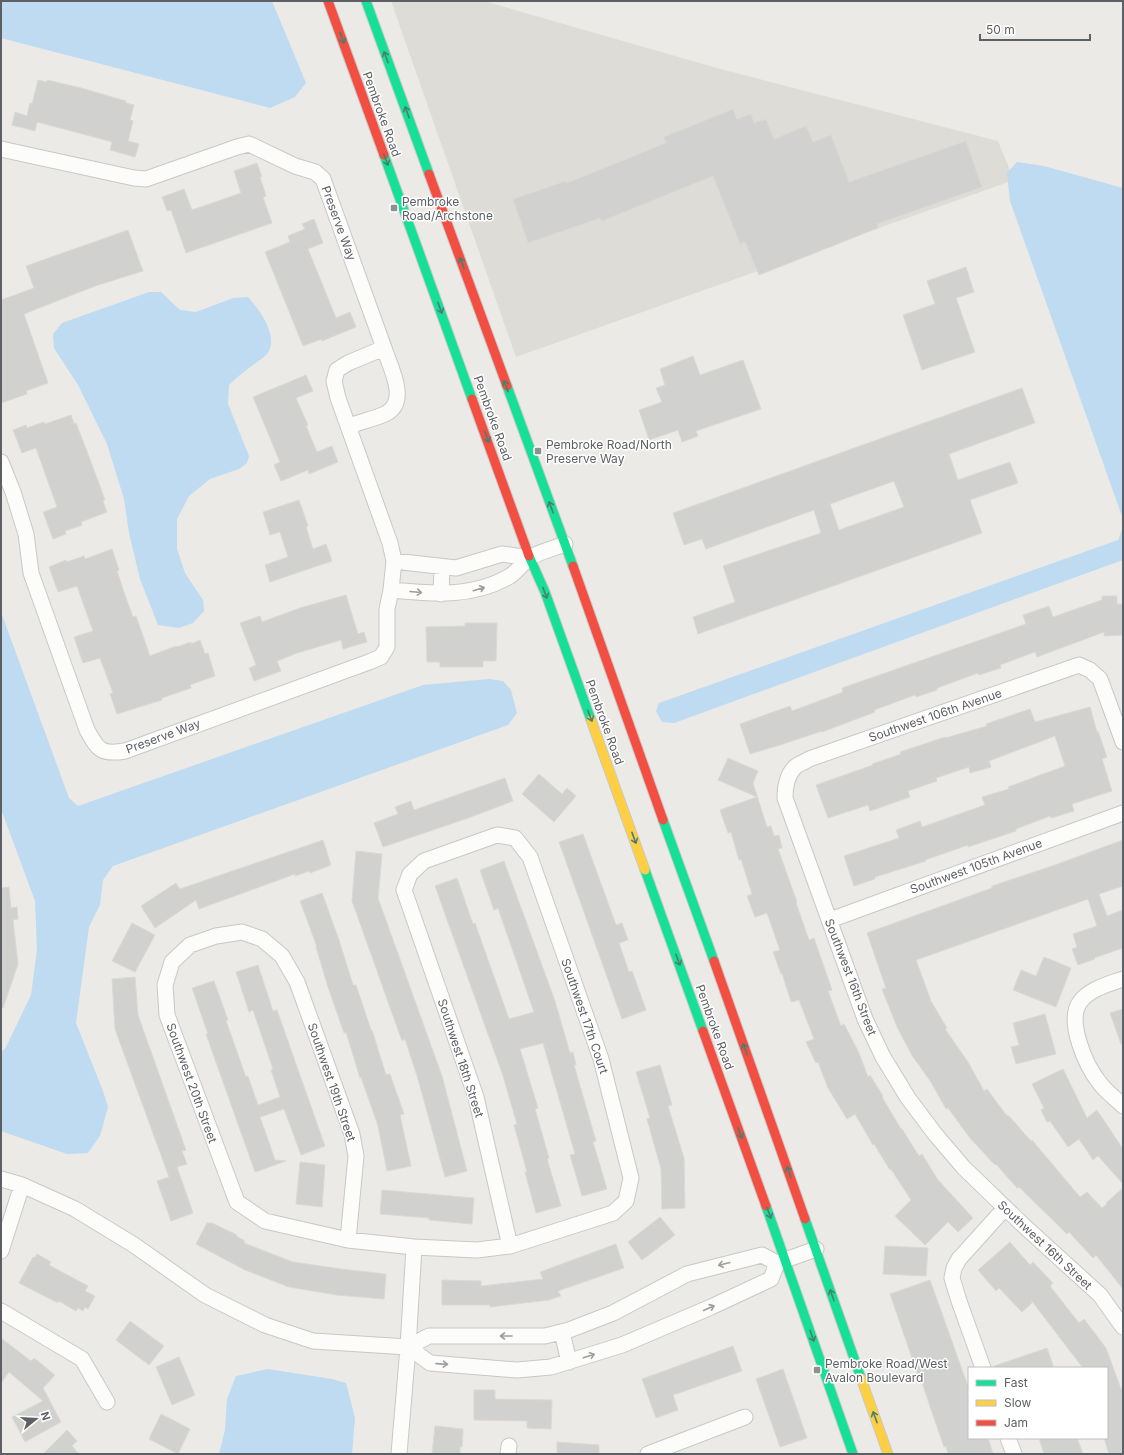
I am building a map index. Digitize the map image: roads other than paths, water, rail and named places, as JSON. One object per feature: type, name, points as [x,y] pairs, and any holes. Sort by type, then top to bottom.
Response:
[{"type":"main road","name":"Pembroke Road","points":[[328,1],[530,558],[545,592],[781,1261],[853,1454]]},
{"type":"main road","name":"Pembroke Road","points":[[366,1],[565,544],[888,1454]]},
{"type":"street","name":"Preserve Way","points":[[1,149],[134,178],[146,179],[237,146],[248,144],[295,166],[315,172],[323,178],[384,348],[348,363],[337,370],[334,381],[338,398],[390,543],[394,561],[391,590],[387,609],[387,647],[381,657],[125,751],[114,753],[105,752],[95,745],[84,723],[31,573],[26,534],[13,492],[1,462]]},
{"type":"street","points":[[349,426],[386,413],[392,408],[397,400],[398,389],[384,348]]},
{"type":"street","points":[[391,590],[441,594],[474,591],[494,584],[519,570],[530,558],[565,544]]},
{"type":"street","points":[[394,561],[456,568],[502,554],[530,558]]},
{"type":"street","points":[[441,594],[442,567]]},
{"type":"street","name":"Southwest 106th Avenue","points":[[788,779],[795,767],[809,759],[1079,665],[1090,670],[1100,680],[1123,742]]},
{"type":"street","name":"Southwest 16th Street","points":[[788,779],[784,798],[830,920],[865,1019],[883,1057],[908,1098],[935,1134],[964,1168],[1005,1208],[1100,1295],[1123,1327]]},
{"type":"street","name":"Southwest 105th Avenue","points":[[830,920],[1123,813]]},
{"type":"street","name":"Southwest 18th Street","points":[[510,1246],[476,1097],[404,890],[410,874],[424,861],[497,835],[515,838]]},
{"type":"street","name":"Southwest 17th Court","points":[[510,1246],[613,1213],[626,1200],[631,1178],[601,1059],[530,857],[515,838]]},
{"type":"street","name":"Southwest 20th Street","points":[[262,939],[242,932],[216,936],[190,945],[172,962],[165,985],[167,1015],[237,1202],[266,1221],[348,1240]]},
{"type":"street","name":"Southwest 19th Street","points":[[262,939],[282,956],[297,982],[352,1134],[356,1156],[348,1240]]},
{"type":"street","points":[[1123,979],[1088,994],[1079,1002],[1076,1015],[1077,1037],[1086,1060],[1099,1083],[1123,1106]]},
{"type":"street","points":[[1,1179],[22,1185],[74,1209],[134,1245],[205,1295],[265,1325],[313,1341],[408,1348],[430,1363],[517,1370],[551,1367],[569,1362],[622,1345],[711,1307],[771,1279],[781,1261]]},
{"type":"street","points":[[1,1251],[22,1185]]},
{"type":"street","points":[[983,1367],[952,1278],[954,1268],[959,1259],[1005,1208]]},
{"type":"street","points":[[348,1240],[414,1247],[477,1250],[510,1246]]},
{"type":"street","points":[[399,1454],[408,1348],[414,1247]]},
{"type":"street","points":[[408,1348],[429,1336],[545,1336],[562,1332],[613,1314],[687,1274],[762,1255],[781,1261],[816,1249]]},
{"type":"street","points":[[1,1311],[82,1359],[107,1402]]},
{"type":"street","points":[[562,1332],[569,1362]]},
{"type":"street","points":[[648,1454],[745,1418]]},
{"type":"street","points":[[1008,1439],[1014,1454]]},
{"type":"water","points":[[1,1],[272,1],[306,83],[295,97],[270,108],[1,38]]},
{"type":"water","points":[[1017,162],[1044,166],[1123,188],[1123,519],[1010,201],[1007,173]]},
{"type":"water","points":[[149,292],[161,292],[180,310],[196,312],[233,298],[248,297],[263,317],[270,333],[271,341],[270,348],[266,355],[229,385],[228,404],[249,456],[247,463],[239,469],[210,479],[189,496],[177,519],[177,549],[185,573],[203,600],[204,611],[193,623],[179,628],[158,625],[140,579],[129,533],[124,499],[107,444],[78,385],[54,348],[53,334],[62,323]]},
{"type":"water","points":[[1123,527],[1123,560],[674,723],[662,722],[656,711],[659,703],[1118,540]]},
{"type":"water","points":[[1,612],[69,798],[78,806],[423,685],[489,679],[503,681],[511,690],[517,713],[508,725],[113,866],[103,880],[100,905],[89,927],[76,1023],[108,1107],[100,1136],[88,1153],[67,1154],[1,1131],[1,1052],[5,1049],[31,995],[37,950],[35,901],[1,809]]},
{"type":"water","points":[[268,1369],[332,1379],[346,1383],[355,1418],[352,1454],[219,1454],[225,1430],[227,1399],[236,1376]]},
{"type":"place","name":"Pembroke Road/Archstone","points":[[394,208]]},
{"type":"place","name":"Pembroke Road/North Preserve Way","points":[[538,451]]},
{"type":"place","name":"Pembroke Road/West Avalon Boulevard","points":[[817,1370]]}]
